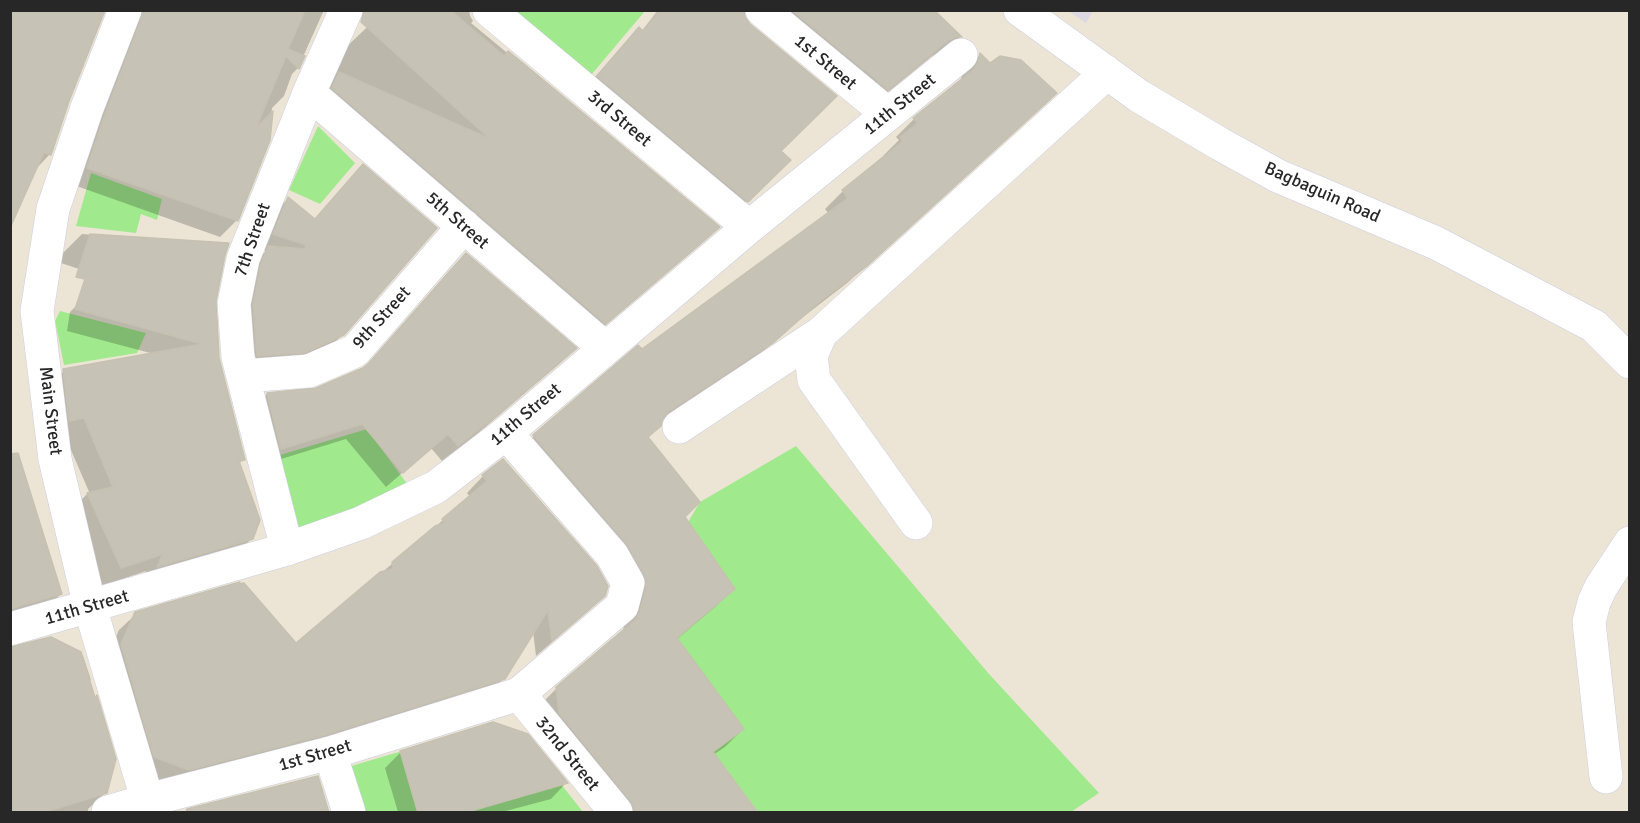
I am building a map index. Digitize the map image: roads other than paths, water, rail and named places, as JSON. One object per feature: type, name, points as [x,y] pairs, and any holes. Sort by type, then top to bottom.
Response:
[{"type":"street","name":"Main Street","points":[[125,10],[87,108],[53,209],[37,311],[55,459],[90,607],[150,806]]},
{"type":"street","name":"7th Street","points":[[287,549],[238,357],[234,304],[243,259],[309,93],[346,10]]},
{"type":"street","name":"3rd Street","points":[[489,10],[749,227]]},
{"type":"street","name":"1st Street","points":[[762,10],[888,114]]},
{"type":"street","name":"Bagbaguin Road","points":[[1020,10],[1139,96],[1278,176],[1436,243],[1594,326],[1629,362]]},
{"type":"street","name":"11th Street","points":[[10,629],[287,549],[362,523],[436,487],[506,433],[749,227],[961,55]]},
{"type":"street","points":[[679,427],[821,333],[1099,80],[1105,71]]},
{"type":"street","name":"5th Street","points":[[309,93],[605,348]]},
{"type":"street","name":"9th Street","points":[[243,376],[309,371],[355,351],[464,226]]},
{"type":"street","points":[[821,333],[811,356],[814,380],[916,523]]},
{"type":"street","points":[[506,433],[612,555],[628,583],[622,606],[519,694]]},
{"type":"street","points":[[1606,777],[1589,622],[1601,587],[1629,543]]},
{"type":"street","name":"1st Street","points":[[108,813],[150,806],[519,694]]},
{"type":"street","name":"32nd Street","points":[[519,694],[616,813]]},
{"type":"street","points":[[330,753],[349,813]]}]
